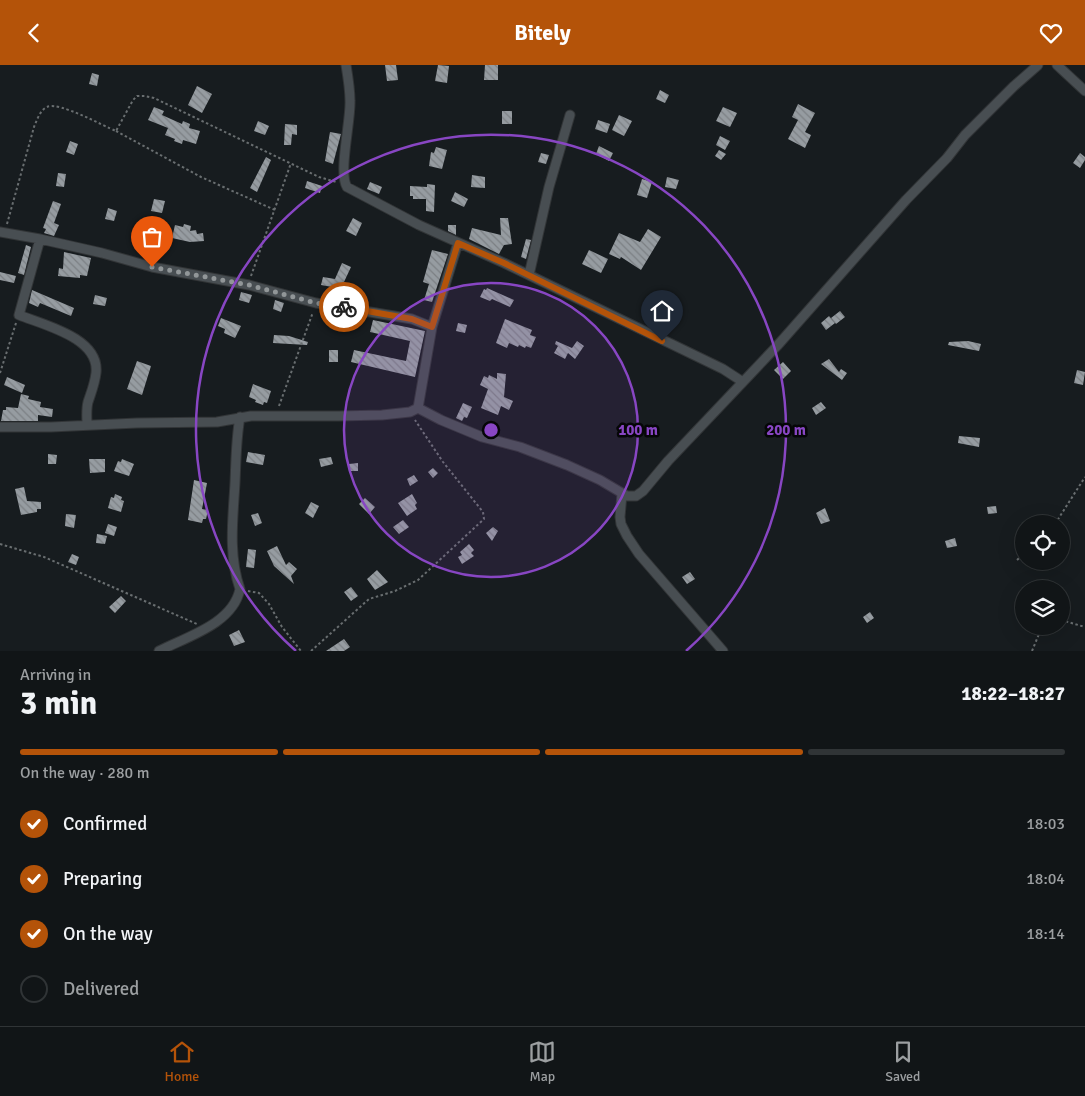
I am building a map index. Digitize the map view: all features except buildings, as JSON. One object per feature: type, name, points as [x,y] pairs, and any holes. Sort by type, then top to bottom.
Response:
[{"type":"street","points":[[346,65],[350,101],[345,184],[420,225],[529,275],[708,362],[743,382]]},
{"type":"street","points":[[418,408],[423,412],[482,437],[543,455],[574,468],[622,494],[632,497],[636,496],[643,491],[668,461],[743,382],[906,200],[948,158],[965,135],[1038,65]]},
{"type":"street","points":[[1057,65],[1085,91]]},
{"type":"street","points":[[529,275],[549,187],[570,115]]},
{"type":"street","points":[[2,232],[102,253],[152,267],[249,285],[316,303],[412,319],[432,327]]},
{"type":"street","points":[[40,239],[19,315],[80,341],[94,356],[96,373],[88,403],[87,425]]},
{"type":"street","points":[[418,408],[432,327],[458,243]]},
{"type":"street","points":[[0,427],[217,422],[240,417],[276,415],[382,415],[410,412],[418,408]]},
{"type":"street","points":[[159,651],[208,627],[228,612],[238,597],[240,589],[233,564],[232,543],[236,447],[240,417]]},
{"type":"street","points":[[622,494],[621,524],[627,536],[639,554],[723,651]]},
{"type":"path","points":[[116,131],[137,96],[154,98],[319,177],[345,184]]},
{"type":"path","points":[[2,232],[34,127],[44,109],[48,106],[58,107],[116,131],[201,177],[274,210]]},
{"type":"path","points":[[249,285],[291,163]]},
{"type":"path","points":[[276,415],[316,303]]},
{"type":"path","points":[[0,373],[19,315]]},
{"type":"path","points":[[310,651],[369,599],[395,591],[418,580],[484,519],[484,512],[443,462],[414,420],[418,408]]},
{"type":"path","points":[[1062,515],[1085,477]]},
{"type":"path","points":[[0,544],[44,557],[180,617],[208,627]]},
{"type":"path","points":[[240,589],[259,593],[269,604],[282,627],[301,651]]},
{"type":"path","points":[[1070,623],[1085,627]]},
{"type":"path","points":[[1032,651],[1039,635]]},
{"type":"way so far","points":[[152,267],[249,285],[316,303],[344,307]]},
{"type":"route","points":[[344,307],[412,319],[432,327],[458,243],[504,263],[662,341]]}]
